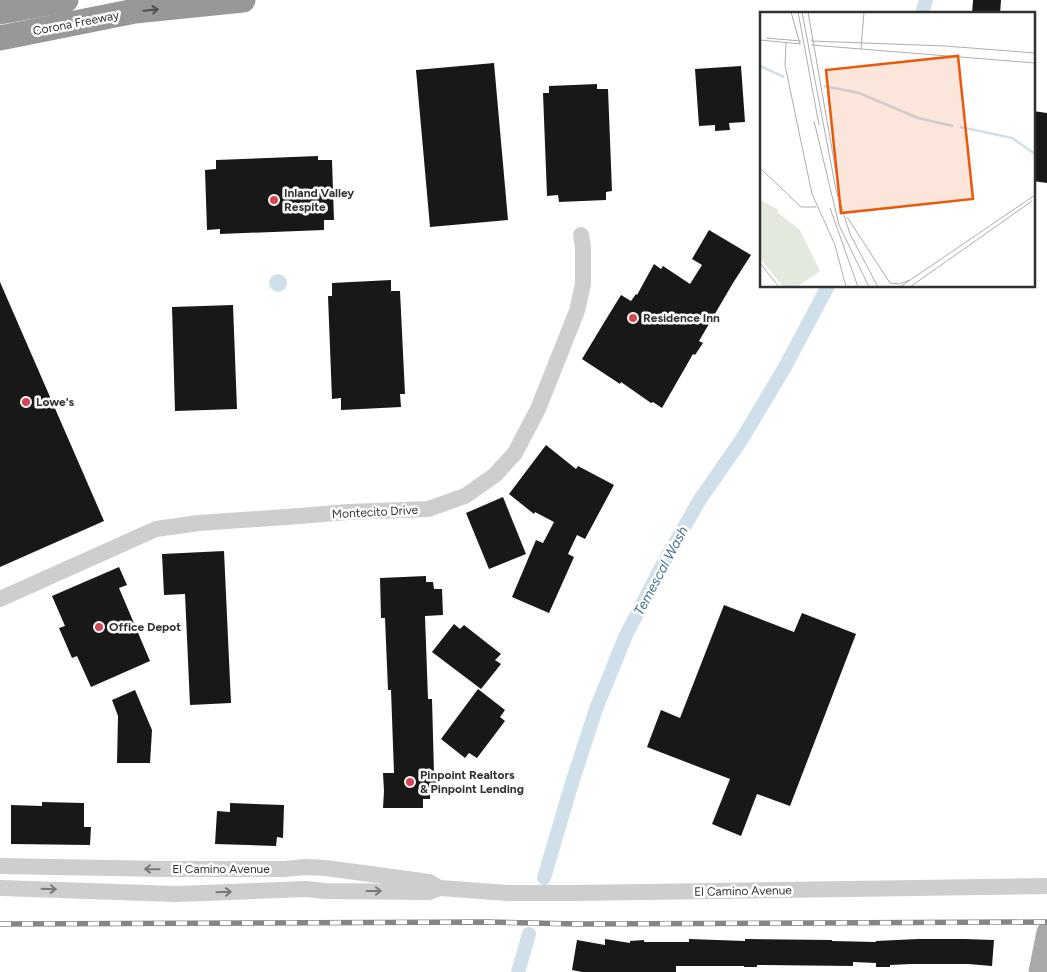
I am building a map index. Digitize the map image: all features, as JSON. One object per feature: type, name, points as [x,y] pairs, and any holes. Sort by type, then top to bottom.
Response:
[{"type":"highway","points":[[0,12],[66,0]]},
{"type":"highway","name":"Corona Freeway","points":[[0,38],[135,11],[243,0]]},
{"type":"main road","points":[[1039,972],[1047,932]]},
{"type":"street","name":"Montecito Drive","points":[[0,599],[156,529],[349,512],[428,509],[465,496],[495,475],[515,453],[538,409],[577,311],[582,284],[583,247],[581,235]]},
{"type":"street","name":"El Camino Avenue","points":[[0,866],[165,869],[319,868],[429,882],[440,888],[508,893],[1047,886]]},
{"type":"street","name":"El Camino Avenue","points":[[0,888],[176,894],[306,889],[325,891],[430,892],[440,888]]},
{"type":"shaded area","points":[[278,274],[284,277],[287,283],[284,289],[278,292],[272,289],[269,283],[272,277]]},
{"type":"building","points":[[973,0],[1001,0],[1000,12],[972,12]]},
{"type":"building","points":[[494,63],[508,220],[430,227],[416,70]]},
{"type":"building","points":[[741,66],[745,122],[729,123],[730,130],[715,131],[715,125],[699,126],[695,69]]},
{"type":"building","points":[[597,84],[597,89],[608,89],[612,191],[606,192],[606,200],[559,202],[558,195],[547,196],[543,93],[549,93],[549,86]]},
{"type":"building","points":[[1034,111],[1047,113],[1047,183],[1034,181]]},
{"type":"building","points":[[318,156],[318,160],[332,160],[334,220],[324,220],[324,230],[220,234],[220,229],[207,230],[205,170],[216,169],[216,160]]},
{"type":"building","name":"Residence Inn","points":[[709,230],[751,255],[699,341],[703,343],[695,355],[693,354],[662,408],[582,359],[621,295],[631,301],[637,295],[654,264],[661,269],[663,266],[690,284],[702,265],[692,259]]},
{"type":"building","points":[[391,280],[391,291],[400,291],[405,394],[400,394],[401,407],[341,410],[341,398],[332,399],[328,296],[332,296],[332,283]]},
{"type":"building","name":"Lowe's","points":[[0,282],[104,521],[0,567]]},
{"type":"building","points":[[233,305],[237,409],[175,411],[172,307]]},
{"type":"building","points":[[546,445],[576,469],[578,466],[614,485],[585,539],[577,535],[568,554],[574,557],[549,613],[512,597],[536,540],[543,543],[554,522],[535,512],[534,514],[509,494]]},
{"type":"building","points":[[503,497],[526,554],[489,569],[466,513]]},
{"type":"building","points":[[224,551],[231,703],[190,705],[185,594],[164,595],[162,554]]},
{"type":"building","name":"Office Depot","points":[[119,567],[127,585],[119,588],[150,661],[91,687],[77,656],[72,658],[59,628],[65,626],[52,596]]},
{"type":"building","points":[[426,576],[426,582],[433,582],[434,589],[442,589],[443,615],[425,616],[428,699],[432,699],[434,773],[437,773],[437,791],[430,792],[430,799],[423,799],[423,808],[383,808],[383,773],[394,773],[391,690],[388,690],[385,618],[381,618],[380,578]]},
{"type":"building","points":[[724,605],[794,632],[802,613],[856,634],[790,806],[757,794],[741,836],[712,824],[730,779],[647,747],[661,710],[680,718]]},
{"type":"building","points":[[454,624],[460,629],[464,625],[501,654],[495,660],[501,664],[481,689],[432,652]]},
{"type":"building","points":[[478,689],[505,710],[500,717],[505,721],[477,758],[469,753],[465,758],[441,739]]},
{"type":"building","points":[[135,690],[152,730],[150,763],[117,763],[118,716],[112,700]]},
{"type":"building","points":[[42,802],[84,803],[84,827],[91,827],[90,845],[11,844],[11,805],[42,806]]},
{"type":"building","points":[[230,803],[284,805],[283,838],[277,837],[276,846],[215,844],[217,811],[230,812]]},
{"type":"building","points":[[605,939],[630,943],[630,941],[644,940],[644,942],[689,942],[689,939],[876,942],[918,939],[994,940],[992,966],[911,964],[876,967],[876,963],[853,962],[853,966],[676,966],[676,972],[582,972],[572,970],[577,940],[605,945]]},
{"type":"waterway","name":"Temescal Wash","points":[[923,12],[926,0]]},
{"type":"waterway","name":"Temescal Wash","points":[[544,878],[596,709],[626,635],[699,501],[742,439],[785,367],[827,288]]},
{"type":"waterway","name":"Temescal Wash","points":[[518,972],[529,934]]},
{"type":"railway","points":[[0,924],[1047,922]]},
{"type":"place","name":"Inland Valley Respite","points":[[274,200]]},
{"type":"place","name":"Residence Inn","points":[[633,318]]},
{"type":"place","name":"Lowe's","points":[[26,402]]},
{"type":"place","name":"Office Depot","points":[[99,627]]},
{"type":"place","name":"Pinpoint Realtors & Pinpoint Lending","points":[[410,782]]}]
